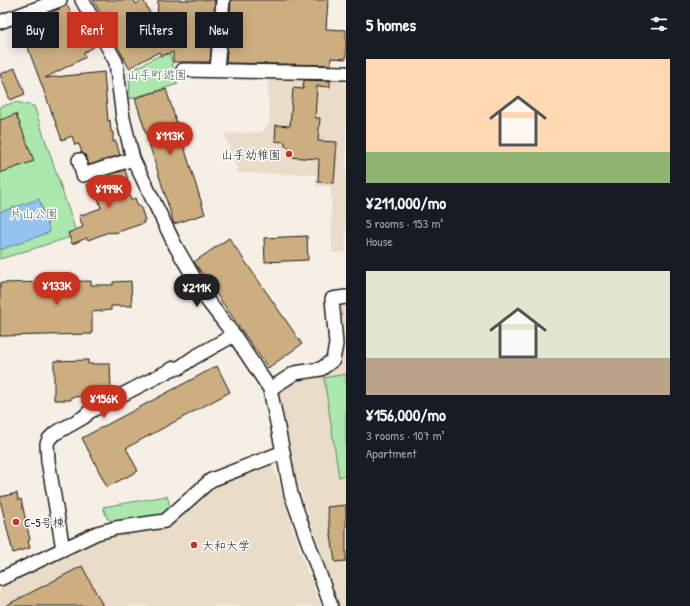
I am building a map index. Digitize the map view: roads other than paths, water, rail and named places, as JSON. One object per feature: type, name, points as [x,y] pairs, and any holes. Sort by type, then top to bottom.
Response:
[{"type":"street","points":[[0,22],[60,0]]},
{"type":"street","points":[[82,0],[116,62],[123,118],[133,159],[176,247],[207,300],[234,335],[270,389],[291,494],[331,606]]},
{"type":"street","points":[[217,70],[223,0]]},
{"type":"street","points":[[183,70],[346,73]]},
{"type":"street","points":[[79,160],[83,175],[133,159]]},
{"type":"street","points":[[270,389],[295,373],[321,369],[333,360],[336,344],[332,299],[346,297]]},
{"type":"street","points":[[63,549],[48,461],[47,444],[51,436],[57,431],[84,417],[89,412],[174,368],[179,368],[193,358],[234,335]]},
{"type":"street","points":[[0,579],[97,533],[116,528],[165,521],[211,480],[283,452]]},
{"type":"water","points":[[39,199],[50,232],[0,250],[0,212]]},
{"type":"place","name":"山手幼稚園","points":[[289,154]]},
{"type":"place","name":"C-5号棟","points":[[16,522]]},
{"type":"place","name":"大和大学","points":[[194,545]]},
{"type":"park label","name":"山手町遊園","points":[[157,74]]},
{"type":"park label","name":"片山公園","points":[[34,213]]}]
